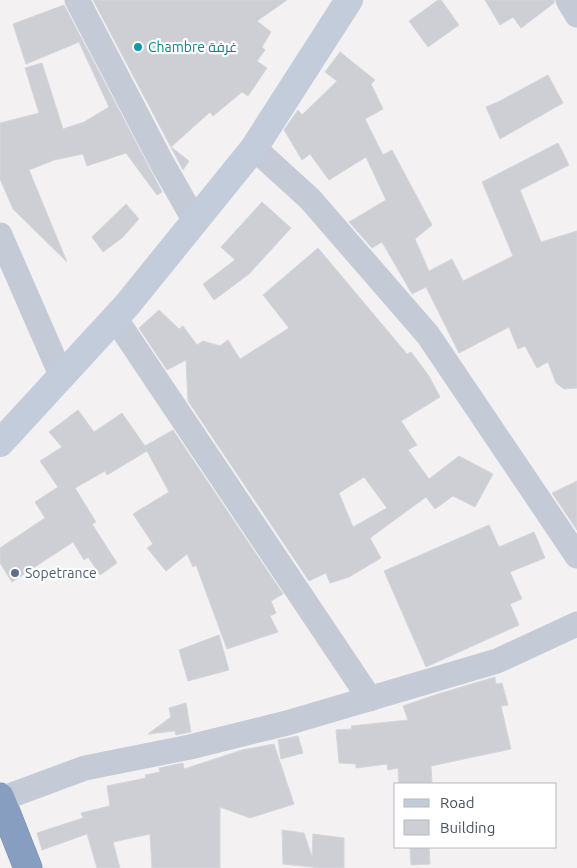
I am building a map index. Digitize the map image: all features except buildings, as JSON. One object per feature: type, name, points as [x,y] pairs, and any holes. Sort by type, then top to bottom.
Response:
[{"type":"highway","points":[[0,798],[28,868]]},
{"type":"main road","points":[[0,443],[115,318],[254,148],[348,0]]},
{"type":"street","points":[[77,0],[162,163],[195,221]]},
{"type":"street","points":[[568,0],[577,15]]},
{"type":"street","points":[[254,148],[310,199],[428,335],[577,556]]},
{"type":"street","points":[[0,235],[62,377]]},
{"type":"street","points":[[115,318],[370,699]]},
{"type":"street","points":[[0,798],[85,768],[190,747],[287,723],[497,661],[577,624]]},
{"type":"place","name":"Chambre غرفة","points":[[138,47]]},
{"type":"place","name":"Sopetrance","points":[[15,573]]}]
